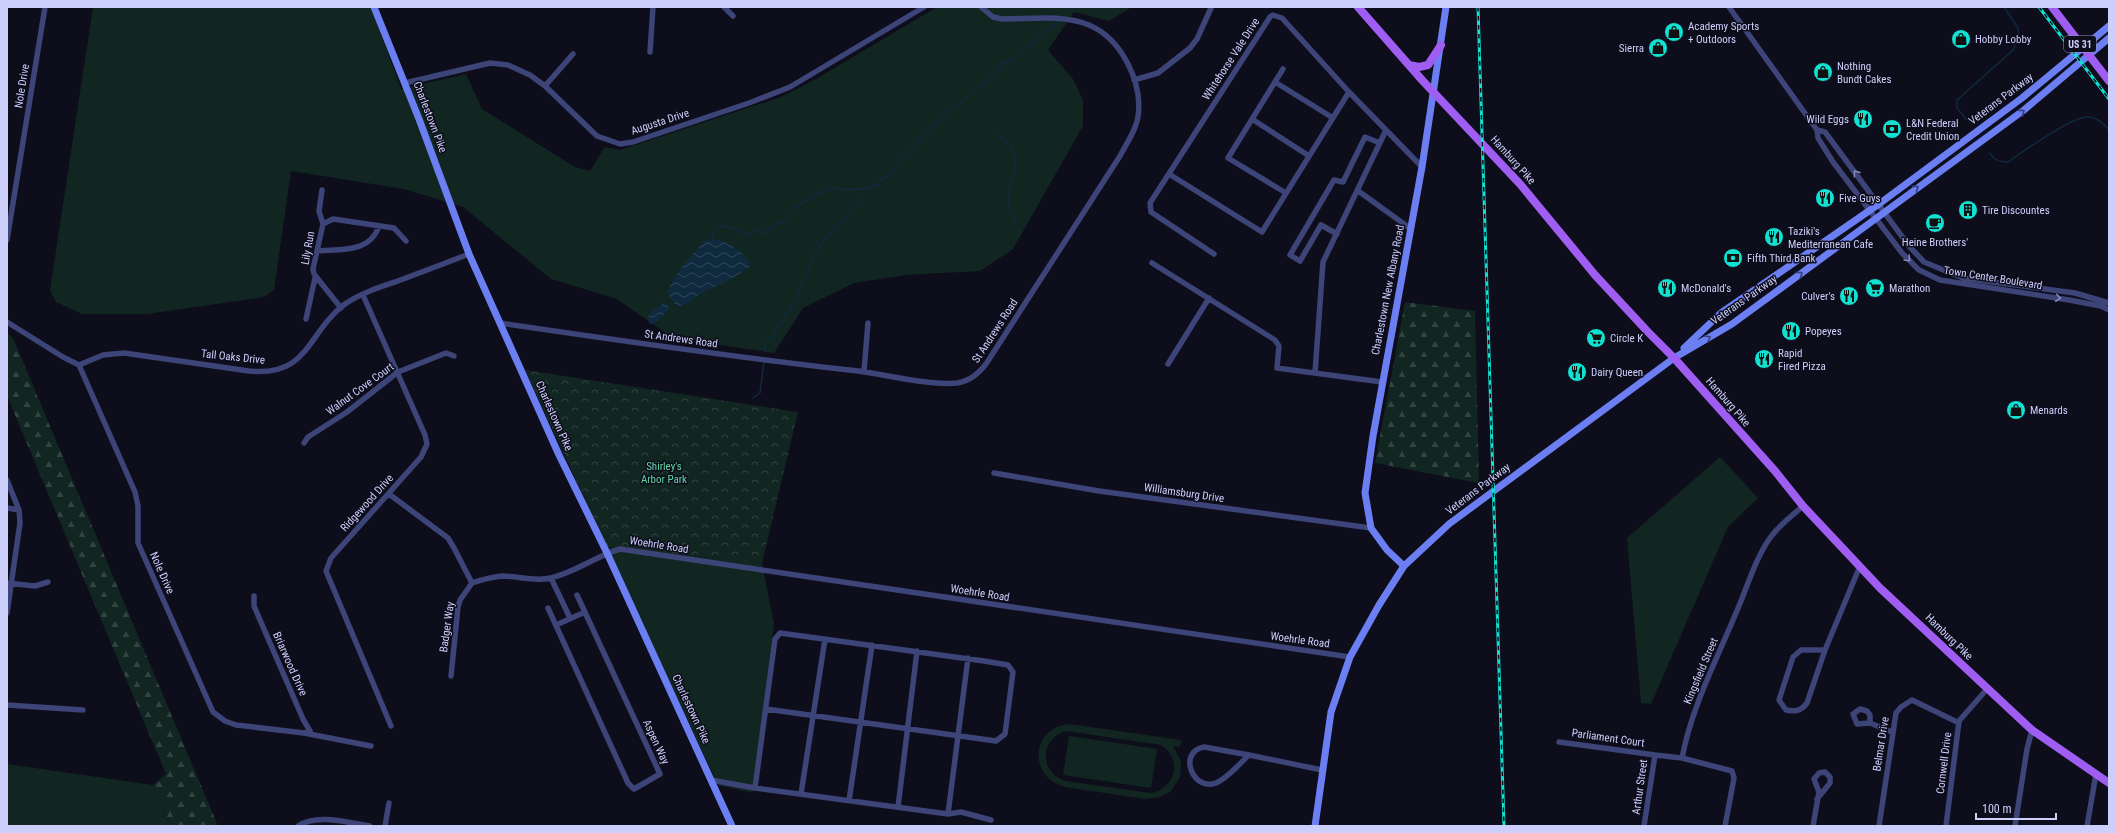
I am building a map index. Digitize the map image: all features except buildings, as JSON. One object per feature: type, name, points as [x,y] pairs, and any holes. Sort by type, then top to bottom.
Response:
[{"type":"main road","name":"Charlestown Pike","points":[[374,7],[394,60],[405,83],[469,254],[556,449],[607,553],[732,826]]},
{"type":"main road","name":"Hamburg Pike","points":[[1358,7],[1409,66],[1520,184],[1595,275],[1674,358],[1775,472],[1803,506],[1887,594],[2032,730],[2109,783]]},
{"type":"main road","name":"Charlestown New Albany Road","points":[[1404,566],[1387,550],[1372,528],[1365,492],[1382,382],[1422,167],[1446,7]]},
{"type":"main road","name":"US 31","points":[[2052,7],[2109,81]]},
{"type":"main road","name":"Veterans Parkway","points":[[1674,358],[1721,313],[1871,210],[2054,72],[2108,27]]},
{"type":"main road","name":"Veterans Parkway","points":[[1350,657],[1379,605],[1404,566],[1449,524],[1674,358],[1732,324],[2024,110],[2109,38]]},
{"type":"main road","points":[[1409,66],[1419,67],[1428,65],[1441,45]]},
{"type":"main road","points":[[1314,826],[1331,712],[1350,657]]},
{"type":"street","name":"Nole Drive","points":[[7,240],[45,7]]},
{"type":"street","points":[[650,52],[653,7]]},
{"type":"street","points":[[724,7],[733,16]]},
{"type":"street","name":"Augusta Drive","points":[[405,83],[490,63],[520,69],[545,86],[597,136],[620,144],[634,142],[750,103],[790,87],[924,7]]},
{"type":"street","name":"St Andrews Road","points":[[500,323],[757,360],[864,371],[940,383],[965,382],[980,372],[1120,156],[1138,118],[1134,80],[1117,47],[1108,38],[1090,26],[1057,19],[1002,19],[993,17],[982,7]]},
{"type":"street","points":[[1729,7],[1817,130],[1818,138],[1833,162],[1871,210]]},
{"type":"street","points":[[1134,80],[1158,73],[1190,48],[1197,39],[1211,8]]},
{"type":"street","name":"Whitehorse Vale Drive","points":[[1214,254],[1151,212],[1150,203],[1270,17],[1273,15],[1282,18],[1349,92],[1422,167]]},
{"type":"street","points":[[545,86],[573,54]]},
{"type":"street","points":[[1283,68],[1228,158],[1286,193]]},
{"type":"street","points":[[1275,82],[1333,118]]},
{"type":"street","points":[[1169,174],[1262,232],[1349,92]]},
{"type":"street","points":[[1252,120],[1309,156]]},
{"type":"street","points":[[1315,373],[1322,288],[1321,273],[1323,262],[1386,130]]},
{"type":"street","points":[[1817,130],[1825,132],[1879,204]]},
{"type":"street","points":[[1336,234],[1321,225],[1300,261],[1290,255],[1334,180],[1343,182],[1365,137],[1380,143]]},
{"type":"street","points":[[322,190],[319,211],[323,224]]},
{"type":"street","points":[[1357,190],[1411,229]]},
{"type":"street","name":"Town Center Boulevard","points":[[1879,204],[1909,246],[1924,262],[1958,276],[2012,286],[2075,293],[2109,303]]},
{"type":"street","name":"Town Center Boulevard","points":[[1871,210],[1875,218],[1902,253],[1919,270],[1940,280],[2069,300],[2101,306],[2109,310]]},
{"type":"street","name":"Lily Run","points":[[341,308],[329,292],[315,278],[313,269],[323,224],[333,219],[394,228],[406,241]]},
{"type":"street","points":[[317,251],[361,246],[369,243],[376,234],[379,226]]},
{"type":"street","name":"Tall Oaks Drive","points":[[79,365],[103,355],[124,353],[249,371],[273,371],[286,367],[304,353],[341,308],[363,295],[469,254]]},
{"type":"street","points":[[1152,263],[1277,342],[1279,346],[1277,368],[1382,382]]},
{"type":"street","points":[[306,319],[315,278]]},
{"type":"street","name":"Ridgewood Drive","points":[[363,295],[398,372],[425,435],[427,444],[421,457],[330,558],[326,571],[391,726]]},
{"type":"street","points":[[1168,364],[1209,298]]},
{"type":"street","points":[[7,322],[63,357],[79,365]]},
{"type":"street","points":[[864,371],[868,323]]},
{"type":"street","name":"Walnut Cove Court","points":[[304,443],[308,437],[347,412],[398,372],[446,353],[454,356]]},
{"type":"street","name":"Nole Drive","points":[[79,365],[135,492],[138,506],[138,543],[213,712],[225,721],[236,725],[304,734],[371,746]]},
{"type":"street","name":"Williamsburg Drive","points":[[994,474],[1099,491],[1372,528]]},
{"type":"street","points":[[7,480],[20,510],[9,583],[7,613]]},
{"type":"street","points":[[389,494],[448,538],[472,583],[503,576],[536,580],[552,577],[578,569],[607,553]]},
{"type":"street","name":"Kingsfield Street","points":[[1682,758],[1688,727],[1700,694],[1769,539],[1778,527],[1803,506]]},
{"type":"street","points":[[7,508],[20,510]]},
{"type":"street","name":"Woehrle Road","points":[[607,553],[620,549],[1350,657]]},
{"type":"street","points":[[1825,650],[1801,650],[1793,657],[1779,700],[1786,710],[1795,712],[1803,708],[1807,703],[1825,650],[1860,566]]},
{"type":"street","points":[[552,577],[572,617]]},
{"type":"street","points":[[9,583],[35,586],[48,582]]},
{"type":"street","name":"Badger Way","points":[[451,676],[458,608],[460,600],[472,583]]},
{"type":"street","name":"Aspen Way","points":[[548,608],[628,783],[634,789],[660,774],[577,595]]},
{"type":"street","name":"Briarwood Drive","points":[[254,596],[254,606],[303,719],[310,731],[304,734]]},
{"type":"street","points":[[556,625],[585,612]]},
{"type":"street","points":[[755,788],[775,639],[783,633],[968,658],[1008,665],[1014,674],[1003,737],[996,741],[861,721],[766,709]]},
{"type":"street","points":[[801,794],[825,639]]},
{"type":"street","points":[[849,801],[872,645]]},
{"type":"street","points":[[898,807],[917,652]]},
{"type":"street","points":[[948,814],[968,658]]},
{"type":"street","name":"Cornwell Drive","points":[[1946,826],[1959,723],[1987,689]]},
{"type":"street","name":"Belmar Drive","points":[[1880,826],[1892,732],[1896,713],[1901,706],[1912,700],[1959,723]]},
{"type":"street","points":[[7,705],[83,710]]},
{"type":"street","points":[[1870,723],[1892,732]]},
{"type":"street","points":[[2015,826],[2027,748],[2032,730]]},
{"type":"street","name":"Parliament Court","points":[[1559,742],[1655,755]]},
{"type":"street","points":[[1249,755],[1224,778],[1215,784],[1197,780],[1191,773],[1189,759],[1199,748],[1204,747],[1249,755],[1322,770]]},
{"type":"street","name":"Arthur Street","points":[[1644,826],[1655,755],[1682,758]]},
{"type":"street","points":[[1682,758],[1732,771],[1734,778],[1725,826]]},
{"type":"street","points":[[1813,826],[1817,799],[1819,792],[1814,779],[1819,773],[1825,772],[1830,777],[1830,782],[1817,799]]},
{"type":"street","points":[[2087,826],[2096,774]]},
{"type":"street","points":[[711,780],[755,788],[948,814],[961,812],[991,820]]},
{"type":"street","points":[[385,826],[389,803]]},
{"type":"street","points":[[298,826],[305,821],[318,819],[370,826]]},
{"type":"green space","points":[[93,7],[371,7],[401,89],[466,74],[482,109],[575,167],[590,171],[605,147],[620,150],[781,97],[816,79],[937,7],[1132,7],[1109,21],[1074,12],[1048,50],[1073,79],[1083,100],[1083,126],[1013,249],[980,271],[906,275],[854,283],[803,308],[774,353],[673,338],[617,299],[551,279],[463,207],[404,189],[291,171],[274,290],[264,297],[147,314],[82,314],[56,302],[50,290]]},
{"type":"green space","points":[[1405,302],[1475,311],[1479,483],[1375,463]]},
{"type":"green space","points":[[7,333],[13,338],[218,826],[171,826],[153,785],[166,774],[7,396]]},
{"type":"green space","name":"Shirley's Arbor Park","points":[[525,370],[798,412],[762,563],[607,547]]},
{"type":"green space","points":[[1720,457],[1758,498],[1728,527],[1651,704],[1641,703],[1627,538]]},
{"type":"green space","points":[[607,547],[762,563],[774,624],[753,793],[718,785]]},
{"type":"green space","points":[[1070,724],[1181,740],[1180,747],[1173,746],[1181,761],[1180,777],[1171,791],[1161,797],[1145,799],[1065,787],[1053,782],[1044,773],[1040,763],[1039,753],[1041,743],[1047,734],[1057,727]],"holes":[[[1066,731],[1161,745],[1168,751],[1172,758],[1174,773],[1166,786],[1150,793],[1066,781],[1057,777],[1047,764],[1047,748],[1051,741],[1057,735]]]},
{"type":"green space","points":[[1069,736],[1157,749],[1151,788],[1063,775]]},
{"type":"green space","points":[[7,764],[153,785],[171,826],[7,826]]},
{"type":"water","points":[[713,239],[724,242],[735,248],[745,256],[750,266],[731,279],[678,307],[670,298],[667,291],[680,269],[703,242]]},
{"type":"water","points":[[663,303],[668,305],[669,310],[655,323],[650,324],[647,318],[652,311]]},
{"type":"waterway","points":[[1069,12],[1074,7]]},
{"type":"waterway","points":[[1966,119],[1957,108],[1957,100],[2013,50],[2019,38],[2018,28],[2004,7]]},
{"type":"waterway","points":[[791,212],[812,197],[830,189],[836,188],[855,190],[879,184],[880,180],[886,177],[934,125],[982,85],[1004,63],[1014,58],[1058,21]]},
{"type":"waterway","points":[[1990,153],[1997,160],[2008,162],[2048,135],[2082,118],[2095,118],[2109,130]]},
{"type":"waterway","points":[[996,134],[1010,144],[1014,154],[1015,162],[1009,203],[1010,211],[1016,222]]},
{"type":"waterway","points":[[868,192],[870,187]]},
{"type":"waterway","points":[[765,352],[765,343],[772,338],[774,331],[792,306],[817,250],[826,237],[865,196]]},
{"type":"waterway","points":[[713,241],[713,230],[720,227],[729,226],[739,232],[749,235],[756,229],[761,234],[783,221],[788,215]]},
{"type":"waterway","points":[[753,398],[760,393],[764,362]]},
{"type":"railway","points":[[1478,7],[1504,826]]},
{"type":"railway","points":[[2039,7],[2109,99]]},
{"type":"place","name":"Academy Sports + Outdoors","points":[[1674,32]]},
{"type":"place","name":"Hobby Lobby","points":[[1961,39]]},
{"type":"place","name":"Sierra","points":[[1658,48]]},
{"type":"place","name":"Nothing Bundt Cakes","points":[[1823,72]]},
{"type":"place","name":"Wild Eggs","points":[[1863,119]]},
{"type":"place","name":"L&N Federal Credit Union","points":[[1892,129]]},
{"type":"place","name":"Five Guys","points":[[1825,198]]},
{"type":"place","name":"Tire Discountes","points":[[1968,210]]},
{"type":"place","name":"Heine Brothers'","points":[[1935,223]]},
{"type":"place","name":"Taziki's Mediterranean Cafe","points":[[1774,237]]},
{"type":"place","name":"Fifth Third Bank","points":[[1733,258]]},
{"type":"place","name":"McDonald's","points":[[1667,288]]},
{"type":"place","name":"Marathon","points":[[1875,288]]},
{"type":"place","name":"Culver's","points":[[1849,296]]},
{"type":"place","name":"Popeyes","points":[[1791,331]]},
{"type":"place","name":"Circle K","points":[[1596,338]]},
{"type":"place","name":"Rapid Fired Pizza","points":[[1764,359]]},
{"type":"place","name":"Dairy Queen","points":[[1577,372]]},
{"type":"place","name":"Menards","points":[[2016,410]]}]
